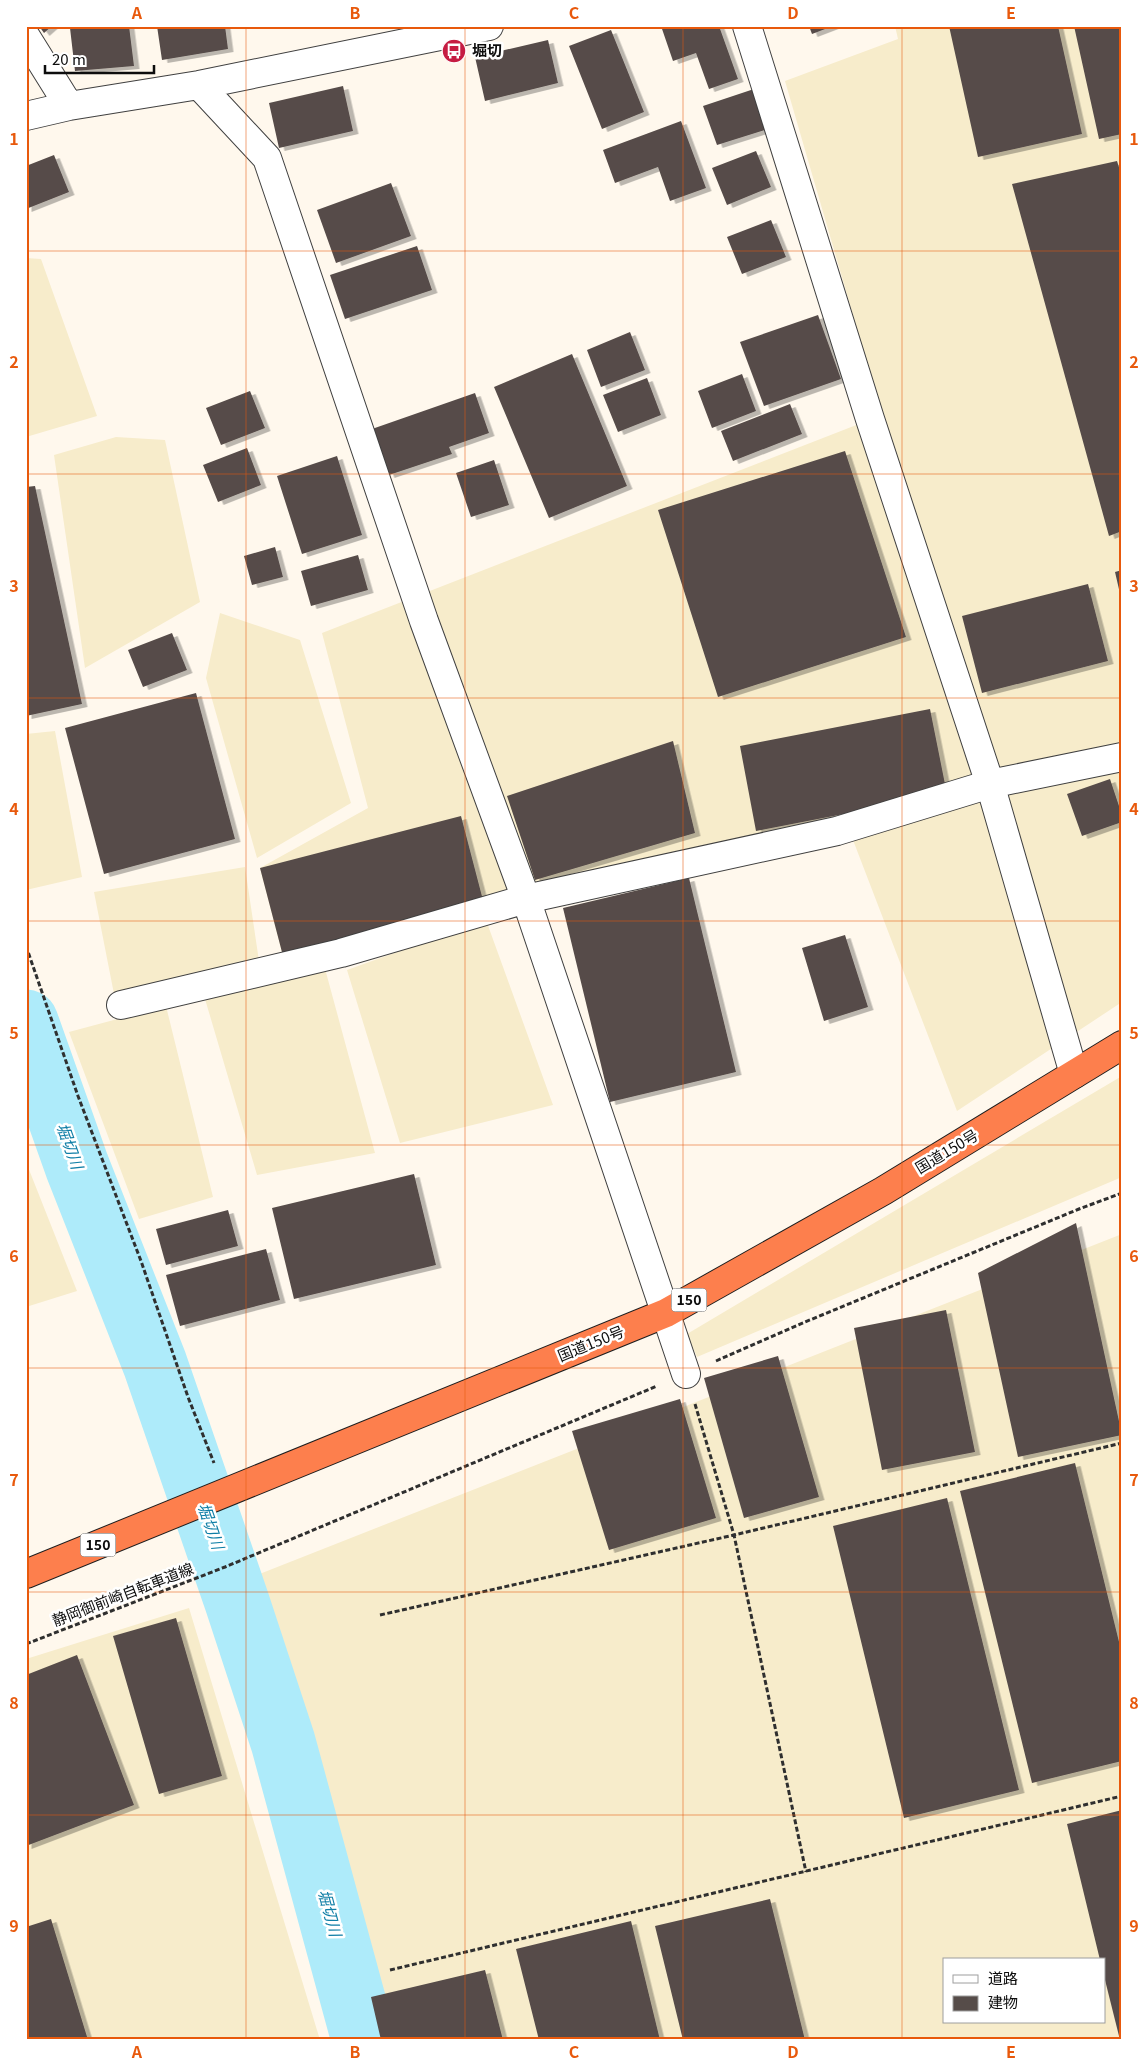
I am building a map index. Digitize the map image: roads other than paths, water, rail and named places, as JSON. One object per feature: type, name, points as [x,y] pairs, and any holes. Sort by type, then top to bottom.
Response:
[{"type":"highway","name":"国道150号","points":[[26,1574],[666,1313],[883,1191],[1122,1045]]},
{"type":"street","points":[[26,116],[69,106],[199,85],[489,26]]},
{"type":"street","points":[[747,26],[870,419],[990,784],[1074,1074]]},
{"type":"street","points":[[26,37],[69,106]]},
{"type":"street","points":[[199,85],[267,158],[424,622],[526,899],[686,1374]]},
{"type":"street","points":[[121,1005],[341,953],[526,899],[837,831],[990,784],[1122,757]]},
{"type":"waterway","name":"堀切川","points":[[26,1022],[77,1166],[155,1364],[237,1602],[283,1742],[364,2040]]},
{"type":"place","name":"堀切","points":[[454,51]]}]
